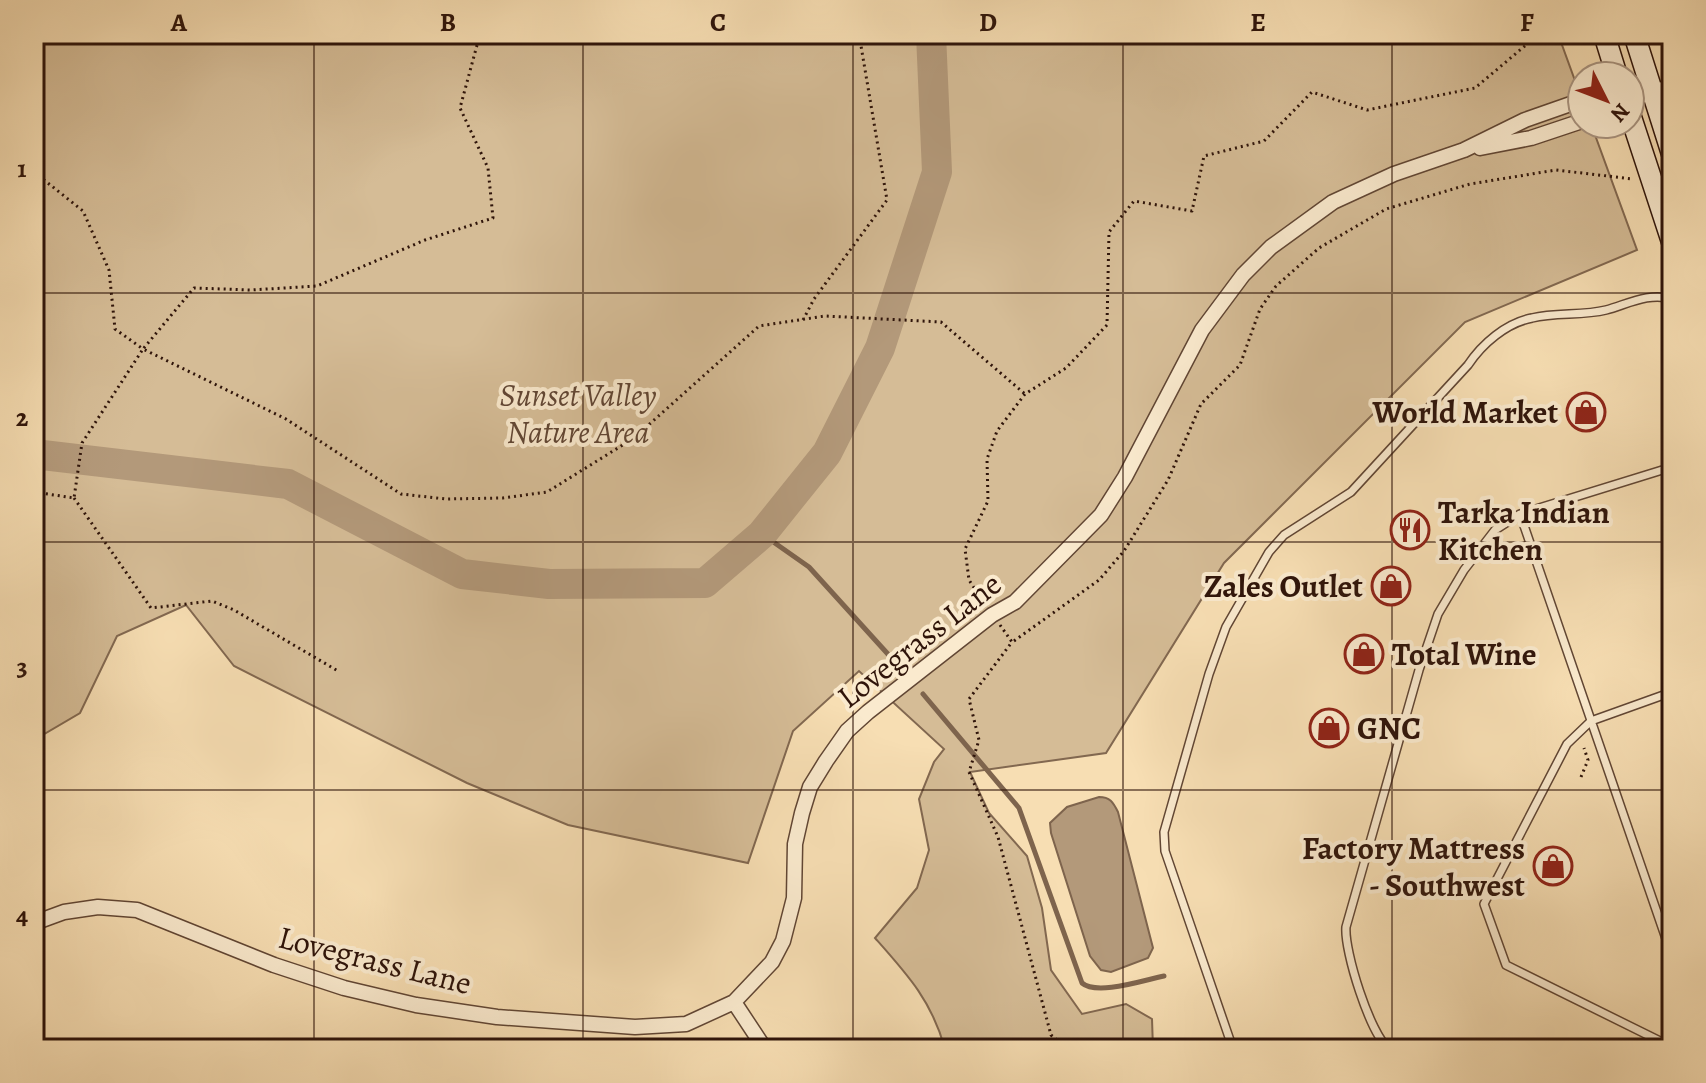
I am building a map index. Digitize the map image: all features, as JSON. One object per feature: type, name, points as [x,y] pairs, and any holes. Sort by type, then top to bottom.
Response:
[{"type":"main road","points":[[1604,34],[1612,60]]},
{"type":"main road","points":[[1634,34],[1637,60]]},
{"type":"main road","points":[[1646,101],[1672,154]]},
{"type":"main road","points":[[1639,140],[1672,242]]},
{"type":"street","name":"Lovegrass Lane","points":[[34,923],[64,912],[98,907],[137,910],[274,965],[344,988],[416,1005],[484,1016],[635,1027],[686,1024],[734,1002],[764,972],[783,941],[794,898],[795,844],[802,813],[810,787],[847,731],[992,615],[1015,602],[1101,515],[1125,477],[1202,330],[1243,275],[1271,247],[1333,202],[1394,174],[1464,150],[1525,120],[1566,106]]},
{"type":"street","name":"Lovegrass Lane","points":[[1464,150],[1531,138],[1566,126]]},
{"type":"street","points":[[734,1002],[765,1049]]},
{"type":"lane","points":[[1646,88],[1672,82]]},
{"type":"lane","points":[[1233,1049],[1170,865],[1164,832],[1209,674],[1226,627],[1255,575],[1284,535],[1351,492],[1496,335],[1529,318],[1603,310],[1642,298],[1660,296],[1672,299]]},
{"type":"lane","points":[[1389,1049],[1380,1042],[1369,1014],[1346,948],[1346,927],[1419,670],[1438,614],[1464,570],[1495,530],[1520,514],[1670,465]]},
{"type":"lane","points":[[1520,514],[1672,956]]},
{"type":"lane","points":[[1672,692],[1591,721],[1567,744],[1484,904],[1506,965],[1672,1047]]},
{"type":"path","points":[[338,671],[234,610],[212,601],[151,608],[74,498],[82,443],[143,349],[194,288],[251,290],[317,286],[425,240],[493,218],[488,168],[460,108],[480,34]]},
{"type":"path","points":[[803,320],[814,299],[887,200],[859,34]]},
{"type":"path","points":[[1012,642],[969,580],[965,549],[988,501],[987,459],[997,431],[1025,394],[1066,368],[1107,325],[1109,232],[1134,201],[1192,211],[1204,156],[1264,141],[1312,92],[1367,110],[1475,88],[1539,34]]},
{"type":"path","points":[[1068,1049],[1051,1035],[998,837],[969,772],[979,740],[969,699],[1012,642],[1099,580],[1124,551],[1168,480],[1201,404],[1240,365],[1260,309],[1276,286],[1319,248],[1386,209],[1470,184],[1556,170],[1641,179]]},
{"type":"path","points":[[34,172],[83,211],[109,270],[115,329],[143,349],[286,419],[401,494],[446,499],[503,498],[547,492],[634,438],[759,326],[825,316],[941,322],[1025,394]]},
{"type":"path","points":[[34,492],[74,498]]},
{"type":"path","points":[[1581,777],[1588,760],[1584,748]]},
{"type":"green space","name":"Sunset Valley Nature Area","points":[[34,34],[1558,34],[1567,60],[1566,140],[1597,140],[1637,250],[1465,322],[1224,563],[1106,753],[970,772],[989,813],[1027,856],[1042,908],[1051,970],[1082,1014],[1126,1004],[1152,1019],[1153,1049],[945,1049],[926,1002],[875,938],[917,888],[929,850],[919,799],[934,762],[944,749],[859,671],[793,731],[748,863],[568,825],[467,783],[234,666],[186,605],[117,636],[80,713],[34,740]]},
{"type":"shaded area","points":[[1099,797],[1111,801],[1118,812],[1153,948],[1148,958],[1111,972],[1101,970],[1090,956],[1050,823],[1067,807]]},
{"type":"waterway","points":[[34,454],[288,484],[462,574],[549,584],[705,583],[762,534],[827,453],[880,348],[937,172],[931,34]]},
{"type":"waterway","points":[[762,534],[809,567],[896,663]]},
{"type":"waterway","points":[[923,694],[1019,808],[1082,983],[1089,987],[1109,988],[1164,976]]},
{"type":"place","name":"World Market","points":[[1586,412]]},
{"type":"place","name":"Tarka Indian Kitchen","points":[[1410,530]]},
{"type":"place","name":"Zales Outlet","points":[[1391,586]]},
{"type":"place","name":"Total Wine","points":[[1364,654]]},
{"type":"place","name":"GNC","points":[[1329,728]]},
{"type":"place","name":"Factory Mattress - Southwest","points":[[1553,866]]}]
